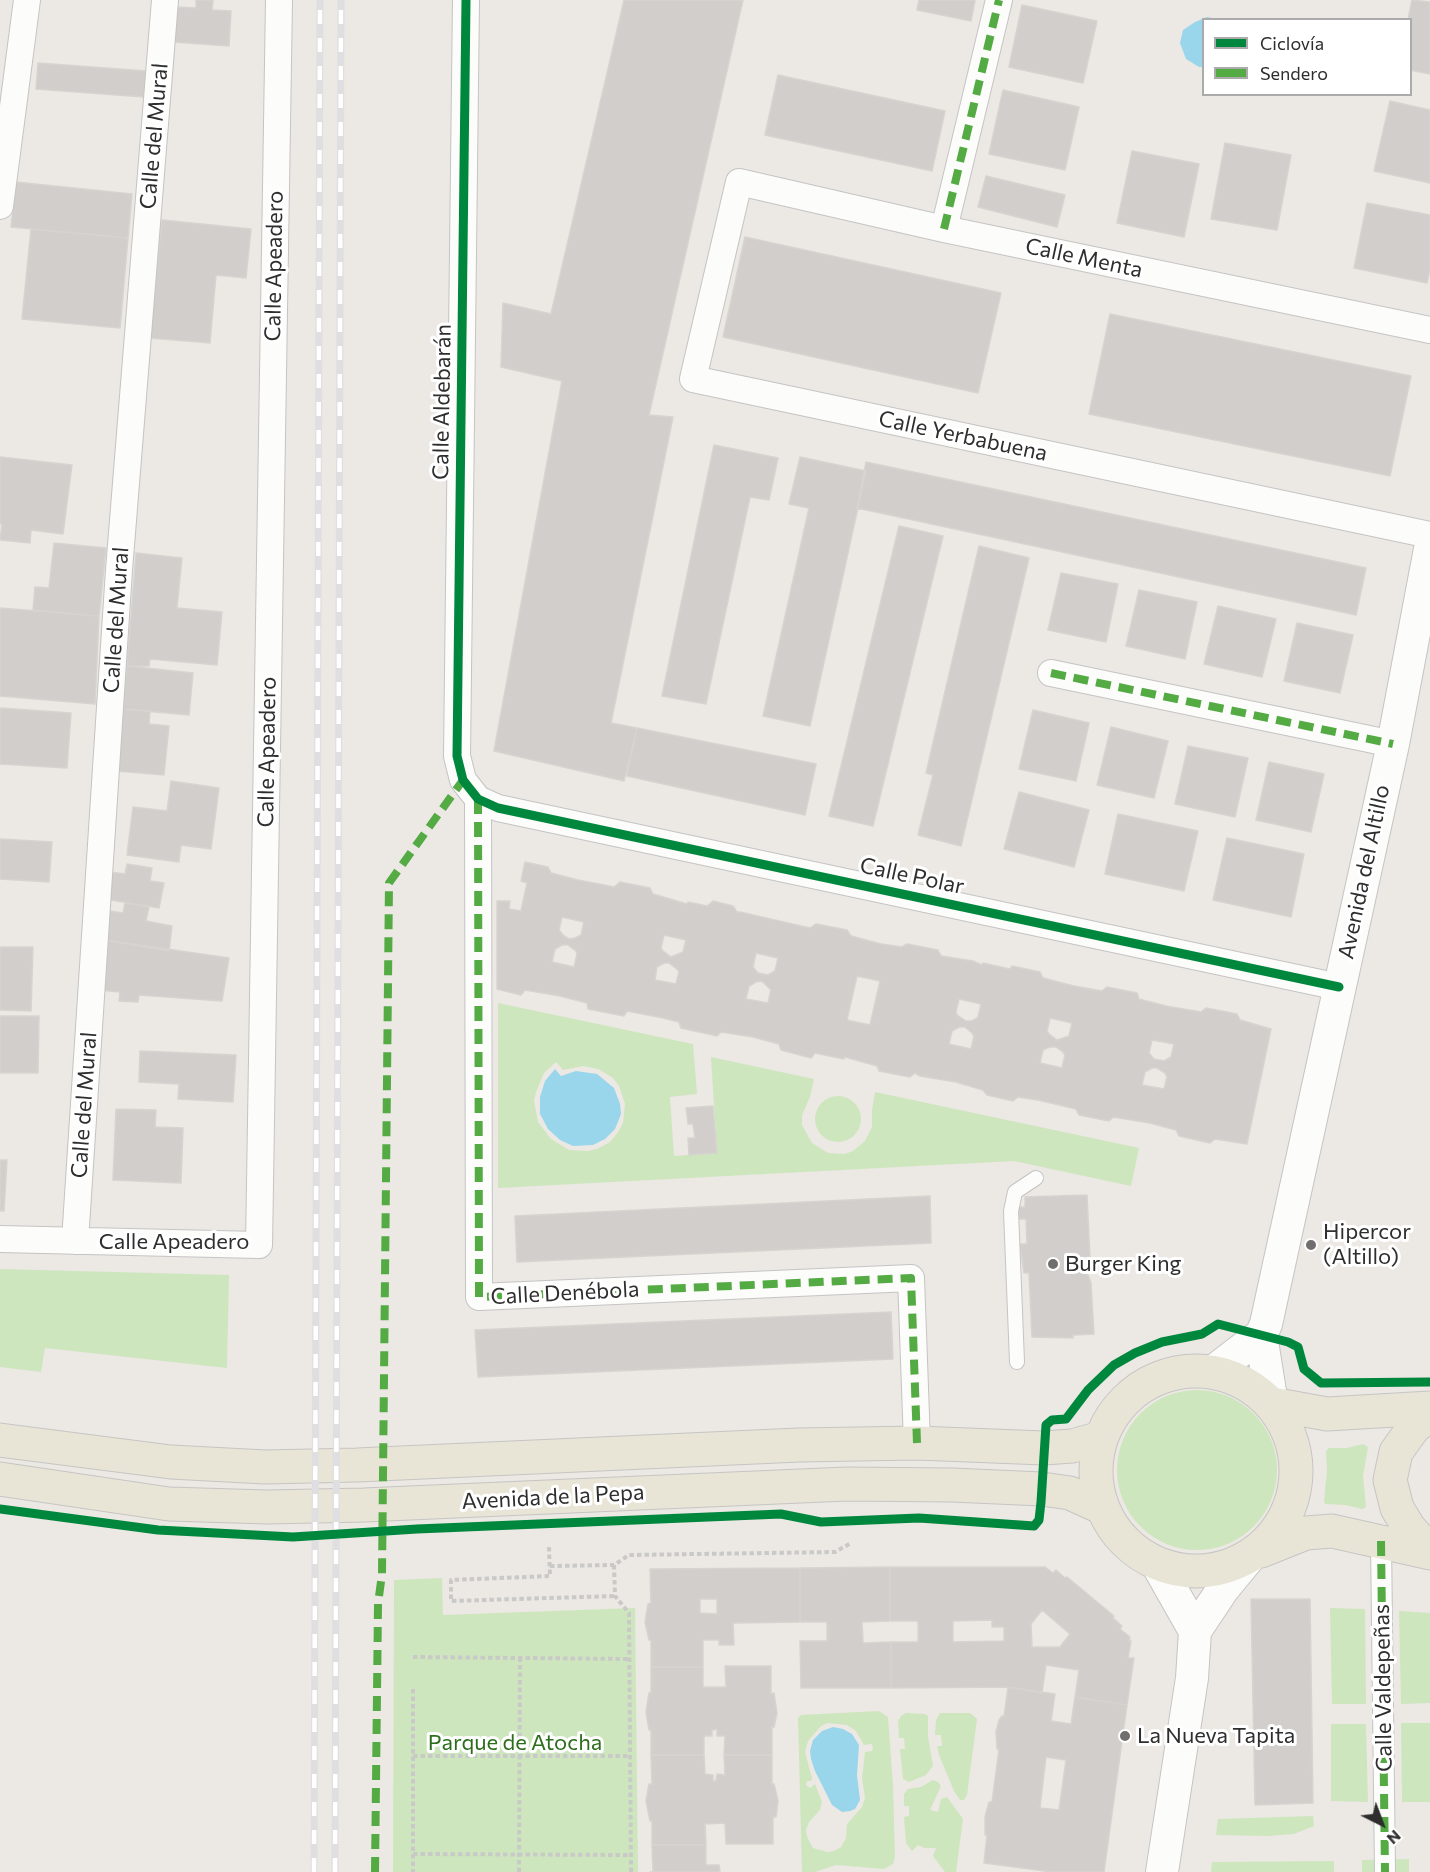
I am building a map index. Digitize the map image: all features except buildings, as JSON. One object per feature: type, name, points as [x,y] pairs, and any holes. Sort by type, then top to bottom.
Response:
[{"type":"main road","points":[[1251,1555],[1276,1532],[1292,1502],[1297,1467],[1290,1434],[1272,1404],[1246,1383],[1214,1371],[1179,1371],[1147,1383],[1121,1403],[1104,1430],[1095,1461],[1097,1494],[1109,1523],[1130,1548],[1157,1564],[1189,1572],[1221,1568],[1306,1533],[1332,1531],[1430,1552]]},
{"type":"main road","points":[[1272,1404],[1327,1414],[1430,1408]]},
{"type":"main road","points":[[1430,1415],[1414,1427],[1396,1452],[1390,1480],[1397,1508],[1409,1528],[1430,1552]]},
{"type":"main road","name":"Avenida de la Pepa","points":[[0,1440],[171,1462],[265,1467],[799,1445],[917,1443],[1044,1448],[1072,1446],[1101,1438]]},
{"type":"main road","name":"Avenida de la Pepa","points":[[0,1479],[169,1504],[267,1507],[376,1505],[847,1484],[1042,1489],[1070,1493],[1103,1508]]},
{"type":"street","points":[[0,206],[27,0]]},
{"type":"street","name":"Calle del Mural","points":[[75,1241],[119,570],[165,0]]},
{"type":"street","name":"Calle Apeadero","points":[[0,1239],[259,1245],[279,0]]},
{"type":"street","name":"Calle Aldebarán","points":[[466,0],[457,756],[463,780],[478,799]]},
{"type":"street","points":[[944,229],[999,0]]},
{"type":"street","name":"Calle Menta","points":[[739,182],[944,229],[1430,330]]},
{"type":"street","name":"Calle Yerbabuena","points":[[739,182],[693,379],[1430,536]]},
{"type":"street","name":"Avenida del Altillo","points":[[1272,1404],[1261,1335],[1269,1310],[1393,744],[1430,549]]},
{"type":"street","points":[[1051,673],[1393,744]]},
{"type":"street","name":"Calle Polar","points":[[478,799],[510,811],[1339,987]]},
{"type":"street","name":"Calle Denébola","points":[[478,799],[479,1297],[911,1278],[917,1443]]},
{"type":"street","points":[[1214,1371],[1261,1335]]},
{"type":"street","name":"Calle Valdepeñas","points":[[1381,1541],[1385,1872]]},
{"type":"street","points":[[1162,1872],[1192,1678],[1195,1631],[1223,1589],[1251,1555]]},
{"type":"street","points":[[1157,1564],[1195,1631]]},
{"type":"lane","points":[[1017,1362],[1011,1211],[1015,1192],[1036,1178]]},
{"type":"path","points":[[550,1566],[614,1565],[629,1555],[835,1552],[851,1543]]},
{"type":"path","points":[[549,1547],[550,1576],[450,1580],[451,1601],[615,1596]]},
{"type":"path","points":[[614,1565],[615,1596],[628,1613],[631,1872]]},
{"type":"path","points":[[413,1657],[629,1659]]},
{"type":"path","points":[[519,1872],[520,1658]]},
{"type":"path","points":[[413,1689],[413,1872]]},
{"type":"path","points":[[413,1756],[630,1756]]},
{"type":"path","points":[[413,1854],[631,1855]]},
{"type":"green space","points":[[498,1003],[693,1044],[697,1094],[670,1097],[674,1156],[717,1153],[711,1057],[814,1079],[810,1097],[802,1115],[802,1125],[812,1143],[828,1153],[845,1154],[853,1151],[865,1141],[872,1127],[875,1092],[1139,1148],[1131,1186],[1014,1161],[498,1188]],"holes":[[[556,1062],[563,1070],[583,1066],[598,1069],[613,1078],[619,1086],[625,1104],[623,1123],[610,1142],[589,1151],[569,1150],[551,1139],[538,1122],[534,1101],[544,1073]]]},
{"type":"green space","points":[[838,1096],[854,1103],[861,1119],[854,1135],[838,1142],[822,1135],[815,1119],[822,1103]]},
{"type":"green space","points":[[0,1269],[229,1275],[227,1368],[45,1348],[41,1372],[0,1367]]},
{"type":"green space","points":[[1197,1390],[1213,1391],[1228,1396],[1242,1403],[1254,1413],[1264,1425],[1271,1439],[1276,1454],[1276,1486],[1271,1501],[1264,1515],[1254,1527],[1242,1537],[1228,1544],[1213,1549],[1197,1550],[1181,1549],[1166,1544],[1152,1537],[1140,1527],[1130,1515],[1123,1501],[1118,1486],[1117,1470],[1118,1454],[1123,1439],[1130,1425],[1140,1413],[1152,1403],[1166,1396],[1181,1391]]},
{"type":"green space","points":[[1363,1444],[1368,1447],[1363,1476],[1366,1507],[1362,1509],[1325,1504],[1326,1451],[1329,1448],[1347,1448]]},
{"type":"green space","name":"Parque de Atocha","points":[[442,1578],[443,1615],[635,1608],[638,1872],[393,1872],[394,1580]]},
{"type":"green space","points":[[1330,1608],[1365,1609],[1366,1704],[1332,1704]]},
{"type":"green space","points":[[1399,1611],[1430,1613],[1430,1703],[1401,1704]]},
{"type":"green space","points":[[879,1711],[888,1717],[893,1786],[895,1857],[893,1864],[884,1869],[836,1865],[815,1872],[802,1872],[798,1718],[801,1715]],"holes":[[[828,1723],[847,1725],[856,1731],[864,1745],[872,1744],[873,1748],[872,1751],[865,1752],[862,1778],[865,1798],[862,1807],[847,1824],[846,1838],[841,1847],[827,1852],[813,1848],[807,1837],[806,1830],[809,1822],[820,1810],[822,1802],[815,1784],[810,1788],[806,1785],[807,1781],[811,1781],[812,1778],[805,1752],[808,1741],[821,1726]]]},
{"type":"green space","points":[[906,1713],[928,1716],[928,1736],[933,1766],[926,1775],[909,1782],[903,1779],[900,1749],[905,1749],[904,1738],[899,1738],[898,1721]]},
{"type":"green space","points":[[940,1713],[970,1713],[977,1719],[967,1795],[964,1800],[960,1800],[954,1791],[939,1755],[937,1746],[942,1746],[941,1735],[935,1735],[936,1720]]},
{"type":"green space","points":[[1401,1723],[1430,1723],[1430,1802],[1402,1802]]},
{"type":"green space","points":[[1331,1724],[1366,1724],[1368,1802],[1331,1801]]},
{"type":"green space","points":[[933,1780],[941,1786],[930,1810],[938,1812],[941,1799],[947,1797],[963,1819],[956,1872],[945,1872],[933,1856],[936,1848],[924,1848],[918,1845],[912,1851],[906,1843],[904,1817],[909,1816],[909,1806],[904,1806],[904,1794],[908,1789],[921,1787]]},
{"type":"green space","points":[[1313,1816],[1314,1826],[1294,1834],[1216,1835],[1218,1819]]},
{"type":"green space","points":[[1409,1859],[1409,1872],[1362,1872],[1362,1860]]},
{"type":"green space","points":[[1334,1861],[1334,1872],[1211,1872],[1212,1862]]},
{"type":"water","points":[[1202,19],[1202,67],[1186,59],[1180,43],[1183,30]]},
{"type":"water","points":[[555,1069],[561,1076],[576,1071],[597,1074],[614,1088],[621,1114],[615,1129],[605,1139],[593,1145],[573,1146],[560,1140],[548,1129],[540,1114],[540,1097],[545,1081]]},
{"type":"water","points":[[833,1727],[852,1734],[859,1745],[857,1775],[860,1800],[855,1809],[850,1811],[842,1812],[832,1805],[811,1759],[810,1751],[813,1740],[822,1731]]},
{"type":"railway","points":[[314,1872],[320,0]]},
{"type":"railway","points":[[335,1872],[341,0]]},
{"type":"marked path","points":[[944,229],[999,0]]},
{"type":"marked path","points":[[1051,673],[1393,744]]},
{"type":"marked path","points":[[375,1872],[378,1604],[382,1574],[389,883],[463,780]]},
{"type":"marked path","points":[[478,799],[479,1297],[911,1278],[917,1443]]},
{"type":"marked path","points":[[1381,1541],[1385,1872]]},
{"type":"cycle path","points":[[466,0],[457,756],[463,780],[478,799],[498,808],[1339,987]]},
{"type":"cycle path","points":[[0,1509],[158,1530],[293,1537],[417,1529],[781,1514],[821,1522],[919,1518],[1034,1526],[1039,1520],[1046,1425],[1052,1420],[1066,1419],[1088,1390],[1114,1365],[1162,1342],[1202,1334],[1218,1324],[1288,1342],[1298,1347],[1304,1369],[1321,1383],[1430,1382]]},
{"type":"place","name":"Hipercor (Altillo)","points":[[1311,1245]]},
{"type":"place","name":"Burger King","points":[[1053,1264]]},
{"type":"place","name":"La Nueva Tapita","points":[[1125,1736]]}]
